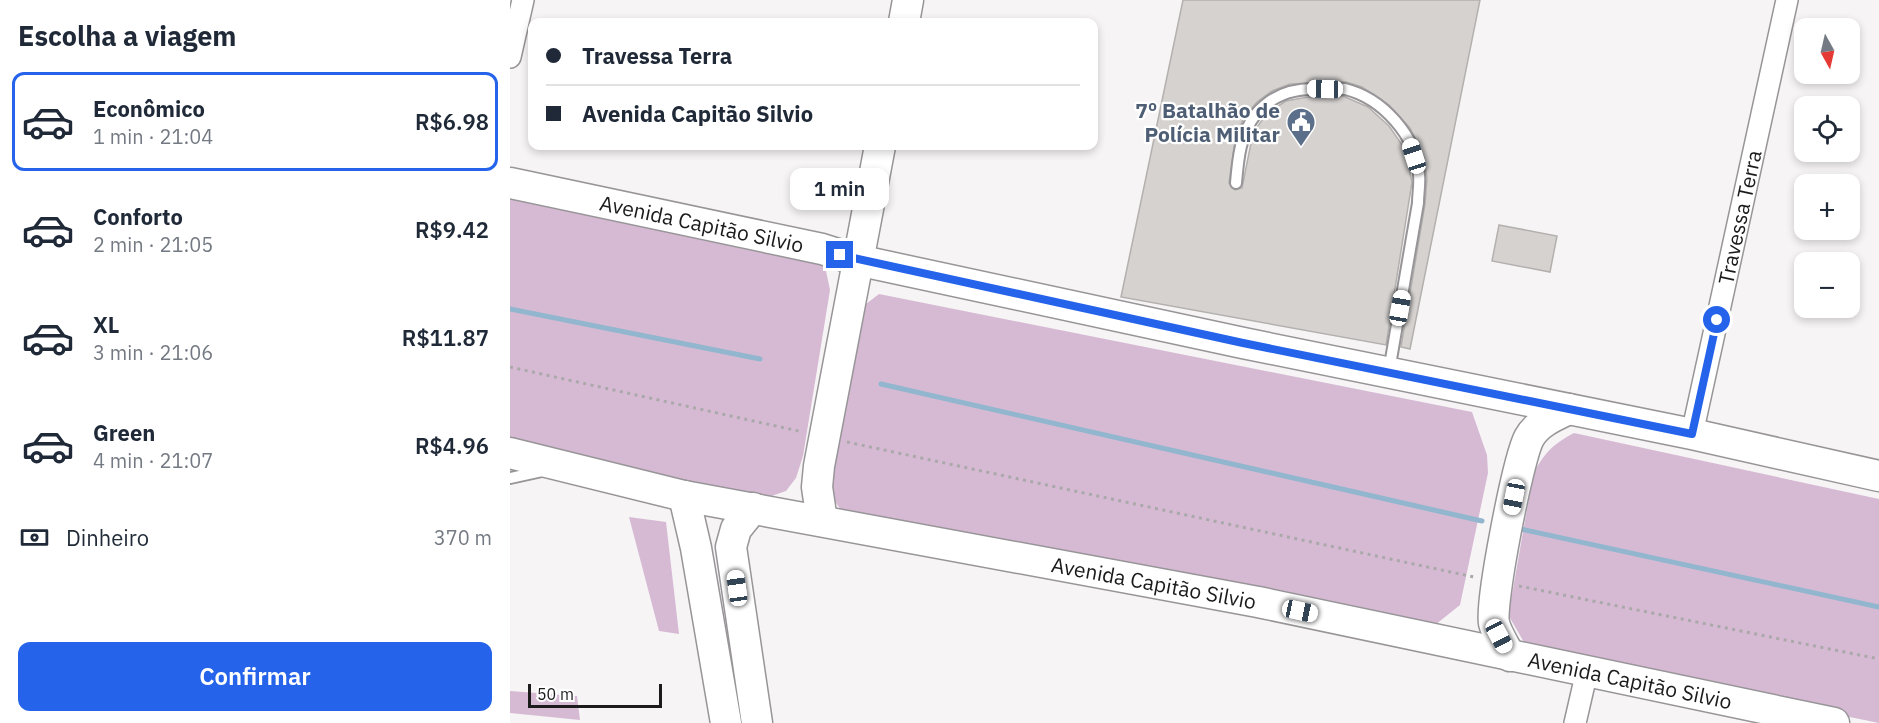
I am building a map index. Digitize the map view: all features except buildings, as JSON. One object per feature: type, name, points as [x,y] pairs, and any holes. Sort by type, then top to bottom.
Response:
[{"type":"main road","points":[[905,18],[908,0]]},
{"type":"main road","points":[[822,521],[817,487],[879,150]]},
{"type":"main road","name":"Avenida Capitão Silvio","points":[[510,183],[822,249],[858,260],[876,262],[1243,343],[1503,394],[1879,476]]},
{"type":"main road","points":[[1503,394],[1516,427],[1492,581],[1494,623],[1510,656]]},
{"type":"main road","points":[[1445,642],[1459,636],[1475,623],[1492,581],[1528,439],[1547,420],[1569,408]]},
{"type":"main road","name":"Avenida Capitão Silvio","points":[[510,453],[684,496],[1258,602],[1817,721]]},
{"type":"main road","points":[[684,496],[696,548],[724,709],[751,692]]},
{"type":"main road","points":[[753,508],[736,529],[731,547],[757,723]]},
{"type":"street","points":[[510,57],[523,0]]},
{"type":"street","name":"Travessa Terra","points":[[1692,434],[1787,0]]},
{"type":"street","points":[[1575,723],[1587,671]]},
{"type":"lane","points":[[1236,183],[1240,146],[1255,115],[1275,96],[1306,89],[1345,89],[1376,103],[1397,122],[1410,144],[1419,176],[1418,203],[1389,371]]},
{"type":"lane","points":[[510,478],[563,466]]},
{"type":"path","points":[[510,368],[1492,581],[1879,659]]},
{"type":"shaded area","points":[[510,199],[825,266],[830,290],[803,456],[796,478],[786,491],[763,499],[510,446]]},
{"type":"shaded area","points":[[879,294],[1472,412],[1487,455],[1488,473],[1460,605],[1430,629],[845,516],[830,488],[862,307]]},
{"type":"shaded area","points":[[1574,433],[1879,499],[1879,723],[1529,651],[1510,618],[1510,606],[1533,475],[1549,450]]},
{"type":"shaded area","points":[[629,517],[666,522],[679,634],[659,631]]},
{"type":"shaded area","points":[[510,691],[577,696],[580,720],[510,713]]},
{"type":"waterway","points":[[510,309],[760,359]]},
{"type":"waterway","points":[[881,384],[1482,521]]},
{"type":"waterway","points":[[1516,528],[1879,607]]},
{"type":"place","name":"7º Batalhão de Polícia Militar","points":[[1301,148]]},
{"type":"route","points":[[840,255],[1243,343],[1435,380],[1692,434],[1717,320]]}]
